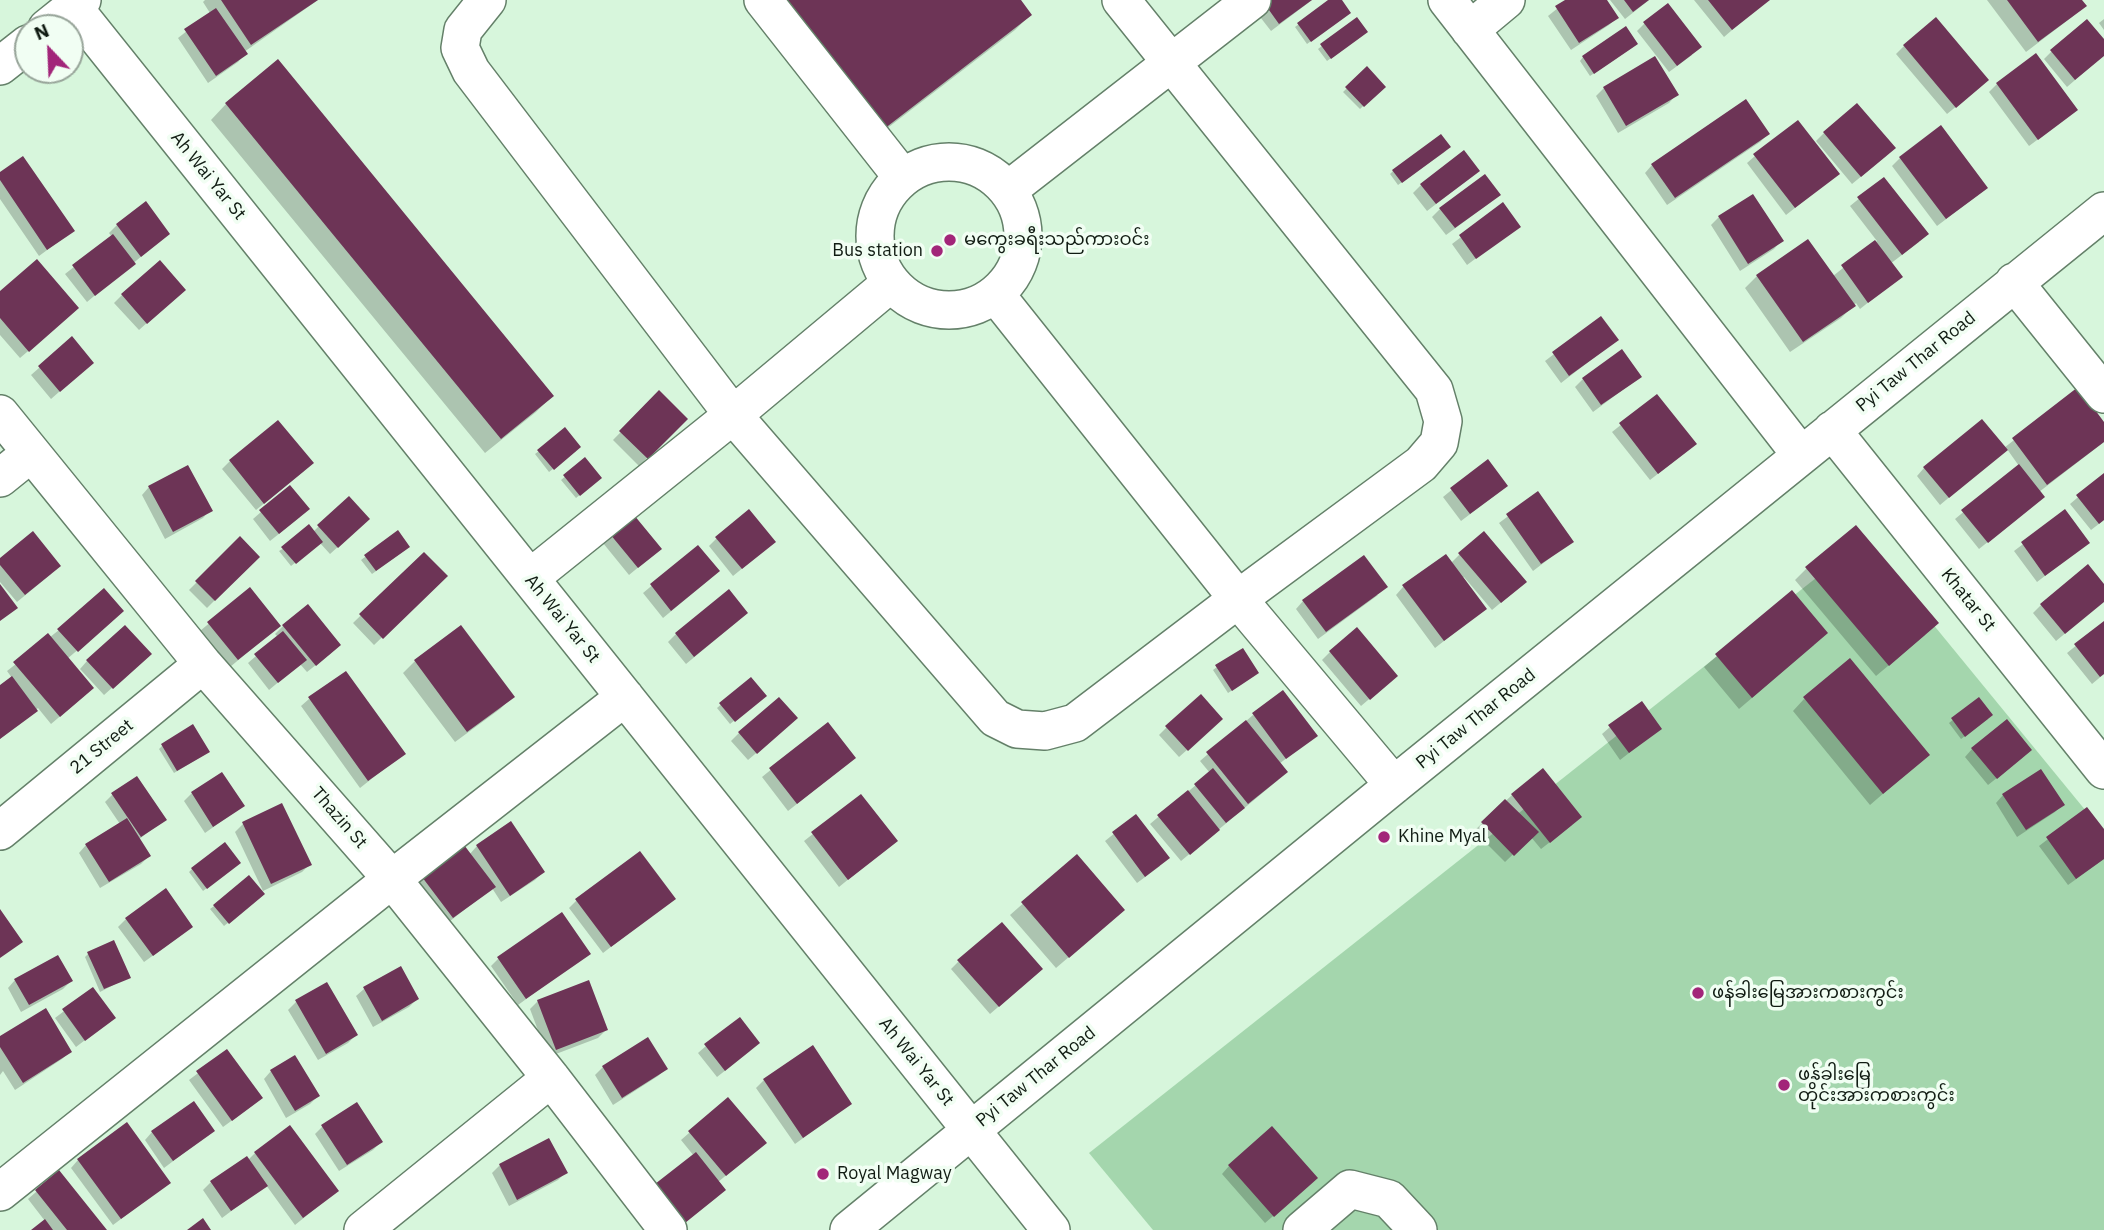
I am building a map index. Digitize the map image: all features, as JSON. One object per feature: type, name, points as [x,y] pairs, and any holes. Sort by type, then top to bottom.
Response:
[{"type":"street","points":[[487,0],[463,30],[460,48],[471,71],[733,415],[995,718],[1017,729],[1045,731],[1075,723],[1422,464],[1438,443],[1443,421],[1434,390],[1121,0]]},
{"type":"street","points":[[763,0],[903,178]]},
{"type":"street","points":[[1008,190],[1252,0]]},
{"type":"street","points":[[1447,0],[1801,455]]},
{"type":"street","points":[[1470,30],[1506,0]]},
{"type":"street","name":"Ah Wai Yar St","points":[[68,12],[530,578],[1051,1230]]},
{"type":"street","points":[[0,66],[14,55]]},
{"type":"street","points":[[958,162],[977,167],[1008,190],[1018,206],[1023,225],[1023,245],[1019,263],[1009,281],[996,295],[979,305],[960,310],[941,310],[922,306],[891,283],[878,257],[875,228],[880,209],[889,192],[903,178],[920,168],[938,163],[958,162]]},
{"type":"street","name":"Pyi Taw Thar Road","points":[[849,1230],[2104,211]]},
{"type":"street","points":[[2014,282],[2104,394]]},
{"type":"street","points":[[530,578],[733,415],[891,283]]},
{"type":"street","points":[[996,295],[1238,599],[1394,785]]},
{"type":"street","name":"Thazin St","points":[[0,414],[203,664],[392,879],[668,1230]]},
{"type":"street","name":"Khatar St","points":[[1832,430],[2104,770]]},
{"type":"street","points":[[0,478],[31,453]]},
{"type":"street","name":"21 Street","points":[[0,831],[203,664]]},
{"type":"street","points":[[0,1192],[625,697]]},
{"type":"street","points":[[363,1230],[551,1078]]},
{"type":"street","points":[[1302,1230],[1350,1189],[1389,1199],[1418,1230]]},
{"type":"green space","name":"ဖန်ခါးမြေအားကစားကွင်း","points":[[1864,540],[2104,833],[2104,1230],[1153,1230],[1089,1153]]},
{"type":"building","points":[[221,0],[318,0],[251,45]]},
{"type":"building","points":[[785,0],[1021,0],[1032,15],[884,129]]},
{"type":"building","points":[[1268,0],[1312,0],[1279,24],[1264,3]]},
{"type":"building","points":[[1328,0],[1342,0],[1351,13],[1311,42],[1297,23]]},
{"type":"building","points":[[1565,0],[1607,0],[1619,18],[1579,43],[1555,6]]},
{"type":"building","points":[[1624,0],[1649,0],[1633,12]]},
{"type":"building","points":[[1708,0],[1770,0],[1732,30]]},
{"type":"building","points":[[2007,0],[2082,0],[2087,6],[2038,42]]},
{"type":"building","points":[[1668,3],[1702,47],[1677,66],[1643,22]]},
{"type":"building","points":[[216,8],[248,54],[216,76],[184,29]]},
{"type":"building","points":[[1357,17],[1368,32],[1331,59],[1320,44]]},
{"type":"building","points":[[1936,17],[1989,80],[1956,108],[1903,45]]},
{"type":"building","points":[[2087,19],[2104,39],[2104,56],[2075,80],[2050,50]]},
{"type":"building","points":[[1626,26],[1638,44],[1594,74],[1582,56]]},
{"type":"building","points":[[2036,53],[2078,110],[2038,140],[1996,83]]},
{"type":"building","points":[[1655,56],[1679,95],[1626,126],[1603,87]]},
{"type":"building","points":[[278,59],[554,396],[501,439],[225,103]]},
{"type":"building","points":[[1367,66],[1386,87],[1364,107],[1345,87]]},
{"type":"building","points":[[1746,99],[1770,134],[1675,198],[1651,164]]},
{"type":"building","points":[[1857,103],[1896,148],[1861,177],[1823,132]]},
{"type":"building","points":[[1798,120],[1840,174],[1795,208],[1753,154]]},
{"type":"building","points":[[1941,125],[1988,188],[1946,219],[1899,157]]},
{"type":"building","points":[[1441,134],[1451,147],[1402,183],[1392,170]]},
{"type":"building","points":[[1464,150],[1480,171],[1436,204],[1420,184]]},
{"type":"building","points":[[23,156],[75,231],[47,250],[0,180],[0,172]]},
{"type":"building","points":[[1485,174],[1501,195],[1455,228],[1439,208]]},
{"type":"building","points":[[1884,177],[1929,234],[1902,255],[1857,197]]},
{"type":"building","points":[[1753,194],[1784,241],[1748,264],[1718,216]]},
{"type":"building","points":[[146,201],[170,234],[141,257],[116,224]]},
{"type":"building","points":[[1503,202],[1521,227],[1476,259],[1459,235]]},
{"type":"building","points":[[113,234],[136,264],[95,296],[72,265]]},
{"type":"building","points":[[1808,239],[1856,306],[1803,342],[1756,275]]},
{"type":"building","points":[[1875,240],[1903,277],[1868,303],[1841,265]]},
{"type":"building","points":[[37,259],[79,308],[29,352],[0,318],[0,291]]},
{"type":"building","points":[[160,260],[186,290],[147,324],[121,294]]},
{"type":"building","points":[[1601,316],[1619,340],[1569,376],[1552,352]]},
{"type":"building","points":[[72,336],[94,363],[60,392],[38,366]]},
{"type":"building","points":[[1622,349],[1642,377],[1601,405],[1582,378]]},
{"type":"building","points":[[2078,387],[2104,422],[2104,442],[2047,485],[2012,438]]},
{"type":"building","points":[[659,390],[688,419],[648,459],[619,431]]},
{"type":"building","points":[[1657,394],[1697,444],[1658,474],[1619,423]]},
{"type":"building","points":[[1982,419],[2008,450],[1949,498],[1923,467]]},
{"type":"building","points":[[278,420],[314,463],[264,504],[229,460]]},
{"type":"building","points":[[565,427],[581,447],[554,470],[537,450]]},
{"type":"building","points":[[585,457],[602,478],[580,496],[563,475]]},
{"type":"building","points":[[1488,459],[1508,486],[1470,514],[1450,488]]},
{"type":"building","points":[[2019,464],[2045,497],[1988,543],[1961,510]]},
{"type":"building","points":[[188,465],[213,511],[173,532],[148,486]]},
{"type":"building","points":[[2104,473],[2104,520],[2099,524],[2076,495]]},
{"type":"building","points":[[290,485],[310,509],[279,534],[259,510]]},
{"type":"building","points":[[1538,491],[1574,542],[1541,564],[1506,514]]},
{"type":"building","points":[[349,496],[370,519],[338,548],[317,525]]},
{"type":"building","points":[[749,509],[776,542],[742,569],[715,537]]},
{"type":"building","points":[[2065,509],[2090,543],[2045,576],[2021,542]]},
{"type":"building","points":[[634,515],[662,549],[638,568],[610,534]]},
{"type":"building","points":[[309,524],[323,542],[296,564],[281,547]]},
{"type":"building","points":[[1856,525],[1939,623],[1889,666],[1805,567]]},
{"type":"building","points":[[398,530],[410,547],[376,571],[364,555]]},
{"type":"building","points":[[33,531],[61,566],[25,595],[0,565],[0,558]]},
{"type":"building","points":[[1484,531],[1527,582],[1501,603],[1458,553]]},
{"type":"building","points":[[240,536],[260,557],[215,601],[195,581]]},
{"type":"building","points":[[698,545],[720,571],[671,611],[650,584]]},
{"type":"building","points":[[424,552],[448,576],[383,639],[359,614]]},
{"type":"building","points":[[1446,554],[1487,609],[1444,641],[1402,585]]},
{"type":"building","points":[[1364,555],[1388,587],[1326,632],[1302,600]]},
{"type":"building","points":[[2088,564],[2104,584],[2104,602],[2065,634],[2040,604]]},
{"type":"building","points":[[0,584],[18,608],[0,621]]},
{"type":"building","points":[[250,587],[281,626],[238,660],[207,622]]},
{"type":"building","points":[[104,588],[124,611],[78,652],[57,629]]},
{"type":"building","points":[[729,589],[748,613],[694,657],[675,633]]},
{"type":"building","points":[[1792,590],[1828,633],[1752,698],[1715,654]]},
{"type":"building","points":[[308,604],[341,645],[316,666],[282,625]]},
{"type":"building","points":[[2104,621],[2104,674],[2100,677],[2074,644]]},
{"type":"building","points":[[125,625],[152,654],[113,689],[86,660]]},
{"type":"building","points":[[461,625],[515,697],[467,732],[414,660]]},
{"type":"building","points":[[1357,627],[1398,676],[1370,700],[1329,651]]},
{"type":"building","points":[[283,631],[307,660],[278,683],[254,654]]},
{"type":"building","points":[[48,633],[94,688],[60,717],[13,662]]},
{"type":"building","points":[[1243,648],[1259,673],[1232,691],[1215,665]]},
{"type":"building","points":[[1850,658],[1930,755],[1883,794],[1803,697]]},
{"type":"building","points":[[346,671],[406,754],[368,781],[308,697]]},
{"type":"building","points":[[12,676],[38,711],[0,739],[0,685]]},
{"type":"building","points":[[751,677],[767,696],[735,722],[719,703]]},
{"type":"building","points":[[1283,690],[1318,736],[1286,759],[1252,713]]},
{"type":"building","points":[[1201,694],[1223,719],[1188,751],[1165,726]]},
{"type":"building","points":[[779,697],[798,718],[757,754],[738,732]]},
{"type":"building","points":[[1979,697],[1993,715],[1965,737],[1951,718]]},
{"type":"building","points":[[1642,701],[1662,729],[1629,753],[1608,725]]},
{"type":"building","points":[[2007,719],[2032,750],[1997,779],[1971,748]]},
{"type":"building","points":[[1246,720],[1288,772],[1248,804],[1206,752]]},
{"type":"building","points":[[828,722],[856,758],[797,804],[769,768]]},
{"type":"building","points":[[193,724],[210,752],[177,771],[161,744]]},
{"type":"building","points":[[1213,768],[1245,808],[1226,823],[1194,784]]},
{"type":"building","points":[[1543,768],[1582,817],[1550,843],[1511,794]]},
{"type":"building","points":[[2041,769],[2065,805],[2026,830],[2002,794]]},
{"type":"building","points":[[222,772],[245,806],[213,827],[191,792]]},
{"type":"building","points":[[137,776],[167,820],[141,837],[111,793]]},
{"type":"building","points":[[1188,790],[1220,830],[1190,855],[1157,815]]},
{"type":"building","points":[[861,794],[898,841],[848,880],[811,832]]},
{"type":"building","points":[[1505,799],[1539,832],[1514,856],[1481,822]]},
{"type":"building","points":[[282,803],[312,865],[271,884],[242,822]]},
{"type":"building","points":[[2087,807],[2104,829],[2104,859],[2076,879],[2046,837]]},
{"type":"building","points":[[1136,814],[1170,858],[1145,877],[1112,832]]},
{"type":"building","points":[[127,818],[151,856],[109,882],[85,844]]},
{"type":"building","points":[[511,821],[545,872],[510,896],[476,845]]},
{"type":"building","points":[[461,841],[496,887],[453,918],[419,873]]},
{"type":"building","points":[[225,842],[241,863],[207,889],[191,868]]},
{"type":"building","points":[[640,851],[676,899],[611,947],[575,899]]},
{"type":"building","points":[[1077,854],[1125,910],[1069,958],[1021,902]]},
{"type":"building","points":[[249,875],[265,894],[229,924],[213,905]]},
{"type":"building","points":[[166,888],[193,927],[153,956],[125,918]]},
{"type":"building","points":[[0,909],[23,942],[0,958]]},
{"type":"building","points":[[562,912],[591,954],[526,999],[497,957]]},
{"type":"building","points":[[1002,922],[1043,969],[999,1007],[957,960]]},
{"type":"building","points":[[114,940],[131,978],[104,989],[87,952]]},
{"type":"building","points":[[58,955],[73,981],[29,1005],[14,979]]},
{"type":"building","points":[[401,966],[419,999],[382,1021],[363,987]]},
{"type":"building","points":[[589,980],[608,1030],[556,1050],[537,1000]]},
{"type":"building","points":[[327,982],[358,1035],[326,1054],[295,1000]]},
{"type":"building","points":[[93,987],[116,1018],[85,1041],[62,1009]]},
{"type":"building","points":[[46,1008],[72,1052],[23,1083],[0,1047],[0,1036]]},
{"type":"building","points":[[740,1017],[760,1043],[725,1071],[704,1044]]},
{"type":"building","points":[[648,1037],[668,1069],[622,1098],[602,1066]]},
{"type":"building","points":[[813,1045],[852,1104],[803,1138],[763,1079]]},
{"type":"building","points":[[227,1049],[263,1098],[232,1121],[196,1071]]},
{"type":"building","points":[[295,1055],[320,1096],[295,1111],[270,1070]]},
{"type":"building","points":[[728,1097],[767,1143],[726,1176],[688,1131]]},
{"type":"building","points":[[194,1101],[215,1131],[173,1161],[151,1131]]},
{"type":"building","points":[[357,1102],[383,1142],[347,1165],[321,1125]]},
{"type":"building","points":[[127,1122],[171,1183],[121,1219],[77,1159]]},
{"type":"building","points":[[290,1125],[339,1191],[303,1218],[254,1152]]},
{"type":"building","points":[[1272,1126],[1318,1178],[1274,1217],[1228,1165]]},
{"type":"building","points":[[549,1138],[568,1173],[517,1200],[499,1164]]},
{"type":"building","points":[[696,1152],[726,1190],[685,1223],[655,1184]]},
{"type":"building","points":[[247,1156],[268,1186],[231,1211],[210,1181]]},
{"type":"building","points":[[59,1170],[107,1230],[67,1230],[35,1190]]},
{"type":"building","points":[[203,1218],[211,1230],[187,1230]]},
{"type":"building","points":[[45,1219],[53,1230],[31,1230]]},
{"type":"place","name":"မကွေးခရီးသည်ကားဝင်း","points":[[950,240]]},
{"type":"place","name":"Bus station","points":[[937,251]]},
{"type":"place","name":"Khine Myal","points":[[1384,837]]},
{"type":"place","name":"ဖန်ခါးမြေအားကစားကွင်း","points":[[1698,993]]},
{"type":"place","name":"ဖန်ခါးမြေ တိုင်းအားကစားကွင်း","points":[[1784,1085]]},
{"type":"place","name":"Royal Magway","points":[[823,1174]]}]
